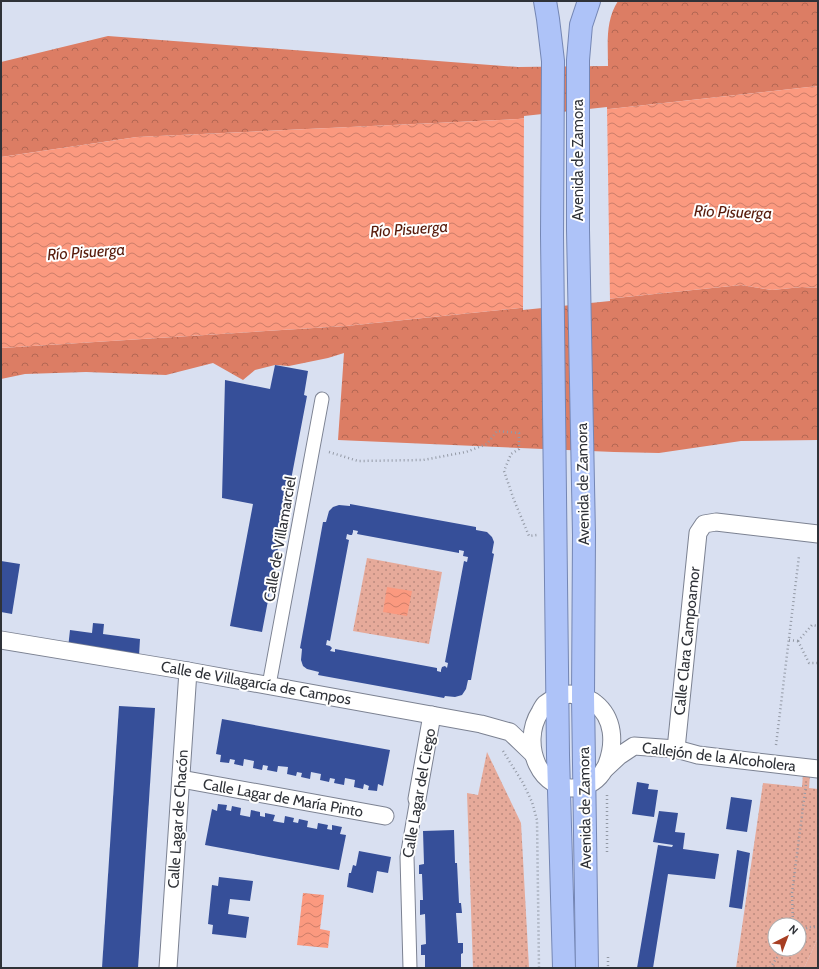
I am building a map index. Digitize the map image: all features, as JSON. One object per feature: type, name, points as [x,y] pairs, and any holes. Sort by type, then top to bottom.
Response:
[{"type":"highway","name":"Avenida de Zamora","points":[[545,1],[553,61],[550,534],[558,696],[564,968]]},
{"type":"highway","name":"Avenida de Zamora","points":[[587,968],[583,696],[584,534],[578,230],[578,60],[581,25],[589,1]]},
{"type":"street","name":"Calle de Villamarciel","points":[[270,685],[322,399]]},
{"type":"street","name":"Calle Clara Campoamor","points":[[676,749],[698,533],[704,524],[716,522],[818,534]]},
{"type":"street","name":"Calle de Villagarcía de Campos","points":[[1,640],[270,685],[481,724],[510,732],[533,754]]},
{"type":"street","name":"Calle Lagar de Chacón","points":[[168,968],[188,671]]},
{"type":"street","points":[[585,786],[572,789],[559,786],[550,781],[543,773],[533,754],[532,735],[534,724],[544,704],[558,696],[570,694],[583,696],[595,702],[609,722],[612,733],[612,746],[605,769]]},
{"type":"street","name":"Calle Lagar del Ciego","points":[[410,968],[407,857],[432,715]]},
{"type":"street","points":[[510,732],[538,715]]},
{"type":"street","points":[[612,733],[634,746]]},
{"type":"street","name":"Callejón de la Alcoholera","points":[[585,786],[595,781],[613,761],[634,746],[676,749],[698,755],[813,768]]},
{"type":"street","name":"Calle Lagar de María Pinto","points":[[181,779],[386,816]]},
{"type":"path","points":[[329,452],[358,461],[423,460],[466,452],[487,444],[497,430],[519,433],[519,449],[511,454],[504,471],[514,500],[530,536],[550,534]]},
{"type":"path","points":[[776,745],[799,556]]},
{"type":"path","points":[[798,641],[812,625],[818,626]]},
{"type":"path","points":[[789,640],[798,641]]},
{"type":"path","points":[[798,641],[808,663],[818,663]]},
{"type":"path","points":[[503,749],[523,783],[532,802],[538,820],[539,968]]},
{"type":"path","points":[[793,917],[792,894],[813,768]]},
{"type":"path","name":"Avenida de Zamora","points":[[606,858],[607,792],[610,787]]},
{"type":"path","points":[[807,928],[818,927]]},
{"type":"path","points":[[608,953],[608,968]]},
{"type":"path","points":[[770,968],[778,957]]},
{"type":"shaded area","points":[[367,558],[442,572],[429,644],[353,631]]},
{"type":"shaded area","points":[[487,752],[521,823],[529,968],[473,968],[467,793],[478,795]]},
{"type":"shaded area","points":[[803,774],[810,775],[809,788],[818,789],[818,938],[804,968],[736,968],[763,783],[802,787]]},
{"type":"shaded area","points":[[818,938],[818,968],[804,968]]},
{"type":"green space","points":[[618,1],[818,1],[818,86],[518,119],[137,137],[1,157],[1,62],[108,36],[518,67],[608,66],[609,25],[611,16]]},
{"type":"green space","points":[[741,285],[772,290],[802,287],[818,288],[818,440],[741,441],[659,453],[338,440],[344,353],[289,366],[275,365],[255,370],[243,380],[213,363],[166,375],[86,372],[25,374],[1,379],[1,348],[346,326]]},
{"type":"water","name":"Río Pisuerga","points":[[818,86],[818,288],[802,287],[772,290],[741,285],[346,326],[1,348],[1,157],[137,137],[518,119]]},
{"type":"water","points":[[387,587],[412,591],[407,616],[383,612]]},
{"type":"water","points":[[303,893],[324,895],[320,929],[330,931],[328,948],[297,945]]},
{"type":"pier","points":[[607,107],[610,301],[523,310],[524,116]]},
{"type":"building","points":[[275,365],[308,371],[304,395],[307,396],[262,632],[230,626],[253,504],[222,498],[225,380],[270,389]]},
{"type":"building","points":[[350,504],[476,527],[476,530],[487,532],[492,537],[494,542],[492,553],[494,554],[471,680],[468,680],[466,689],[462,695],[455,697],[445,696],[444,698],[318,675],[319,672],[307,669],[303,666],[301,660],[302,649],[300,648],[323,522],[326,522],[329,511],[333,507],[339,505],[350,506]],"holes":[[[353,530],[358,531],[357,534],[459,553],[459,550],[464,551],[463,556],[468,557],[467,562],[464,561],[445,662],[448,663],[447,668],[445,666],[442,667],[441,672],[437,671],[437,668],[335,649],[335,652],[330,651],[332,648],[326,645],[327,640],[330,641],[349,540],[346,539],[347,534],[352,535]]]},
{"type":"building","points":[[1,561],[20,564],[12,614],[1,612]]},
{"type":"building","points":[[93,623],[104,624],[103,634],[140,639],[139,656],[68,648],[70,630],[92,633]]},
{"type":"building","points":[[119,706],[155,708],[138,968],[102,968]]},
{"type":"building","points":[[222,719],[390,750],[383,786],[378,784],[377,791],[368,790],[369,786],[364,784],[363,789],[354,787],[355,780],[345,778],[344,785],[334,783],[335,779],[330,778],[329,782],[320,780],[321,774],[311,772],[310,779],[301,777],[302,773],[297,772],[296,776],[287,774],[288,767],[278,766],[277,772],[267,770],[268,766],[263,765],[262,770],[253,768],[254,761],[244,759],[243,766],[234,764],[235,760],[230,759],[229,763],[220,762],[221,755],[216,754]]},
{"type":"building","points":[[637,782],[649,784],[648,789],[658,790],[654,817],[632,814]]},
{"type":"building","points":[[731,797],[752,800],[747,832],[726,829]]},
{"type":"building","points":[[218,804],[227,805],[226,810],[231,811],[232,806],[241,808],[240,815],[250,817],[251,810],[260,812],[260,816],[265,817],[265,813],[275,815],[273,821],[278,822],[284,823],[285,816],[294,818],[293,822],[298,823],[299,819],[308,821],[307,827],[317,829],[318,823],[328,825],[327,829],[332,830],[332,825],[342,827],[340,834],[346,835],[339,870],[205,845],[212,809],[217,811]]},
{"type":"building","points":[[659,811],[678,813],[675,832],[685,833],[683,849],[719,854],[715,879],[668,874],[653,968],[637,968],[658,845],[672,847],[673,845],[653,842]]},
{"type":"building","points":[[454,830],[455,863],[457,863],[459,903],[461,903],[462,913],[456,913],[458,943],[463,943],[461,968],[425,968],[425,955],[421,955],[421,945],[426,944],[425,914],[420,915],[420,900],[423,900],[422,874],[419,874],[419,865],[424,864],[423,831]]},
{"type":"building","points":[[737,850],[750,853],[742,909],[729,907]]},
{"type":"building","points":[[359,851],[391,857],[388,873],[377,871],[373,893],[347,887],[349,873],[351,873],[353,865],[356,866]]},
{"type":"building","points":[[219,877],[253,881],[250,901],[230,899],[228,914],[249,917],[246,938],[212,934],[213,925],[208,924],[212,885],[218,886]]}]
